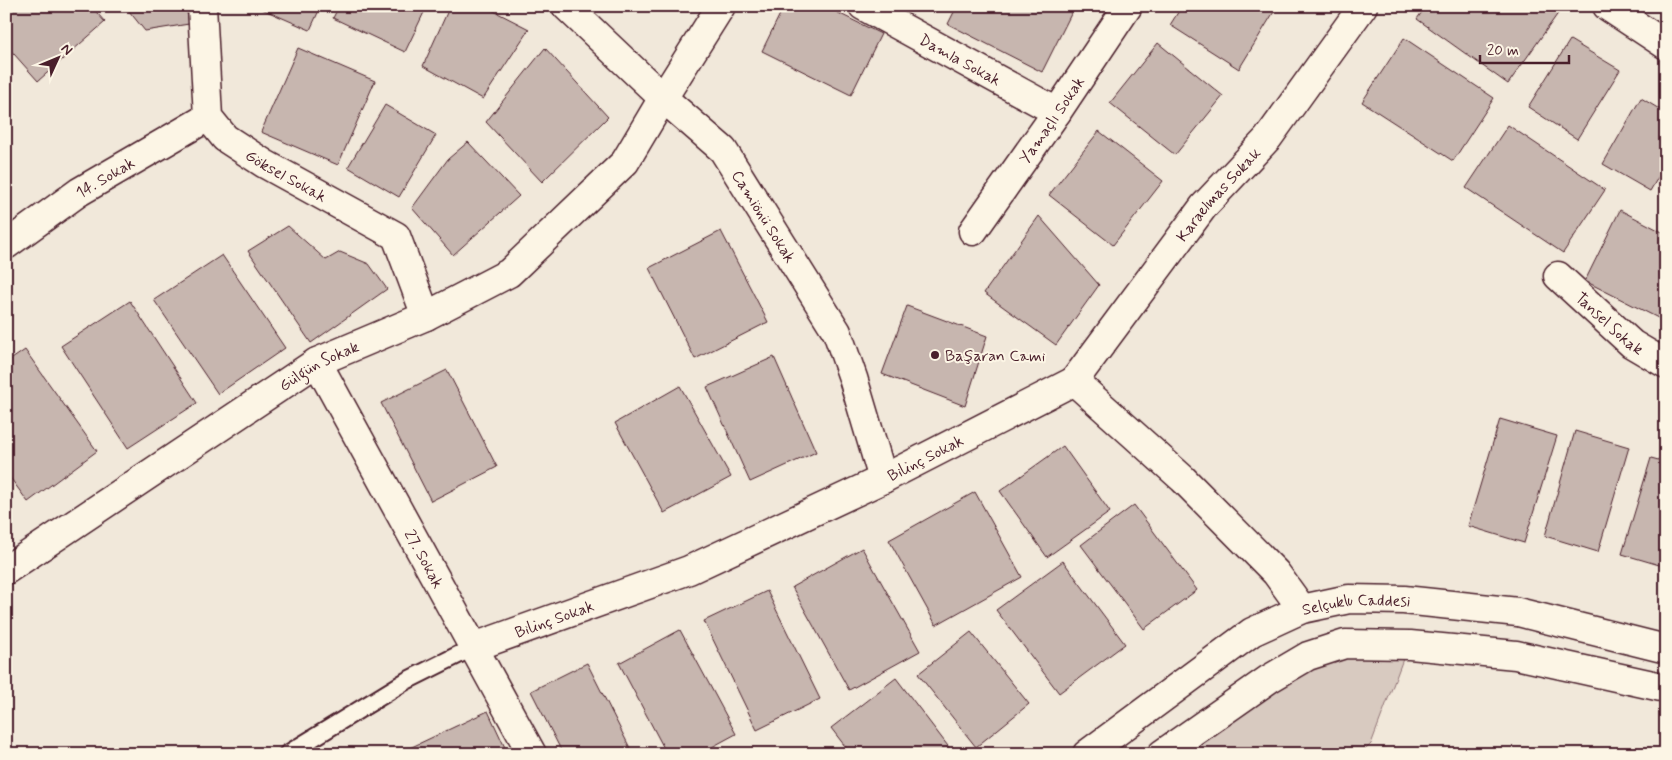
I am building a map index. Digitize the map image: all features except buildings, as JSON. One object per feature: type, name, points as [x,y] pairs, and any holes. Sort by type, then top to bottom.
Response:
[{"type":"street","points":[[202,6],[208,117]]},
{"type":"street","name":"Camiönü Sokak","points":[[566,6],[663,98],[722,150],[837,332],[853,378],[883,479]]},
{"type":"street","name":"Gülgün Sokak","points":[[6,570],[317,362],[426,316],[509,273],[625,162],[721,6]]},
{"type":"street","name":"Damla Sokak","points":[[863,6],[1057,112]]},
{"type":"street","name":"Yamaçlı Sokak","points":[[973,231],[1057,112],[1128,6]]},
{"type":"street","name":"Karaelmas Sokak","points":[[1074,381],[1204,206],[1268,138],[1363,6]]},
{"type":"street","points":[[1607,6],[1666,45]]},
{"type":"street","name":"14. Sokak","points":[[6,245],[79,192],[208,117]]},
{"type":"street","name":"Göksel Sokak","points":[[208,117],[225,138],[265,164],[396,236],[426,316]]},
{"type":"street","name":"Tansel Sokak","points":[[1558,276],[1632,344],[1666,364]]},
{"type":"street","name":"27. Sokak","points":[[317,362],[532,754]]},
{"type":"street","points":[[1074,381],[1196,492],[1276,573],[1302,609]]},
{"type":"street","name":"Bilinç Sokak","points":[[474,647],[688,570],[883,479],[1074,381]]},
{"type":"street","name":"Selçuklu Caddesi","points":[[1087,754],[1252,632],[1302,609],[1349,599],[1404,600],[1509,611],[1666,648]]},
{"type":"street","points":[[1162,754],[1269,679],[1308,656],[1345,644],[1410,644],[1516,655],[1666,688]]},
{"type":"lane","points":[[287,754],[406,681],[474,647]]},
{"type":"shaded area","points":[[1406,651],[1371,744],[1361,754],[1163,754],[1273,678],[1340,655]]},
{"type":"place","name":"Başaran Cami","points":[[935,355]]}]
